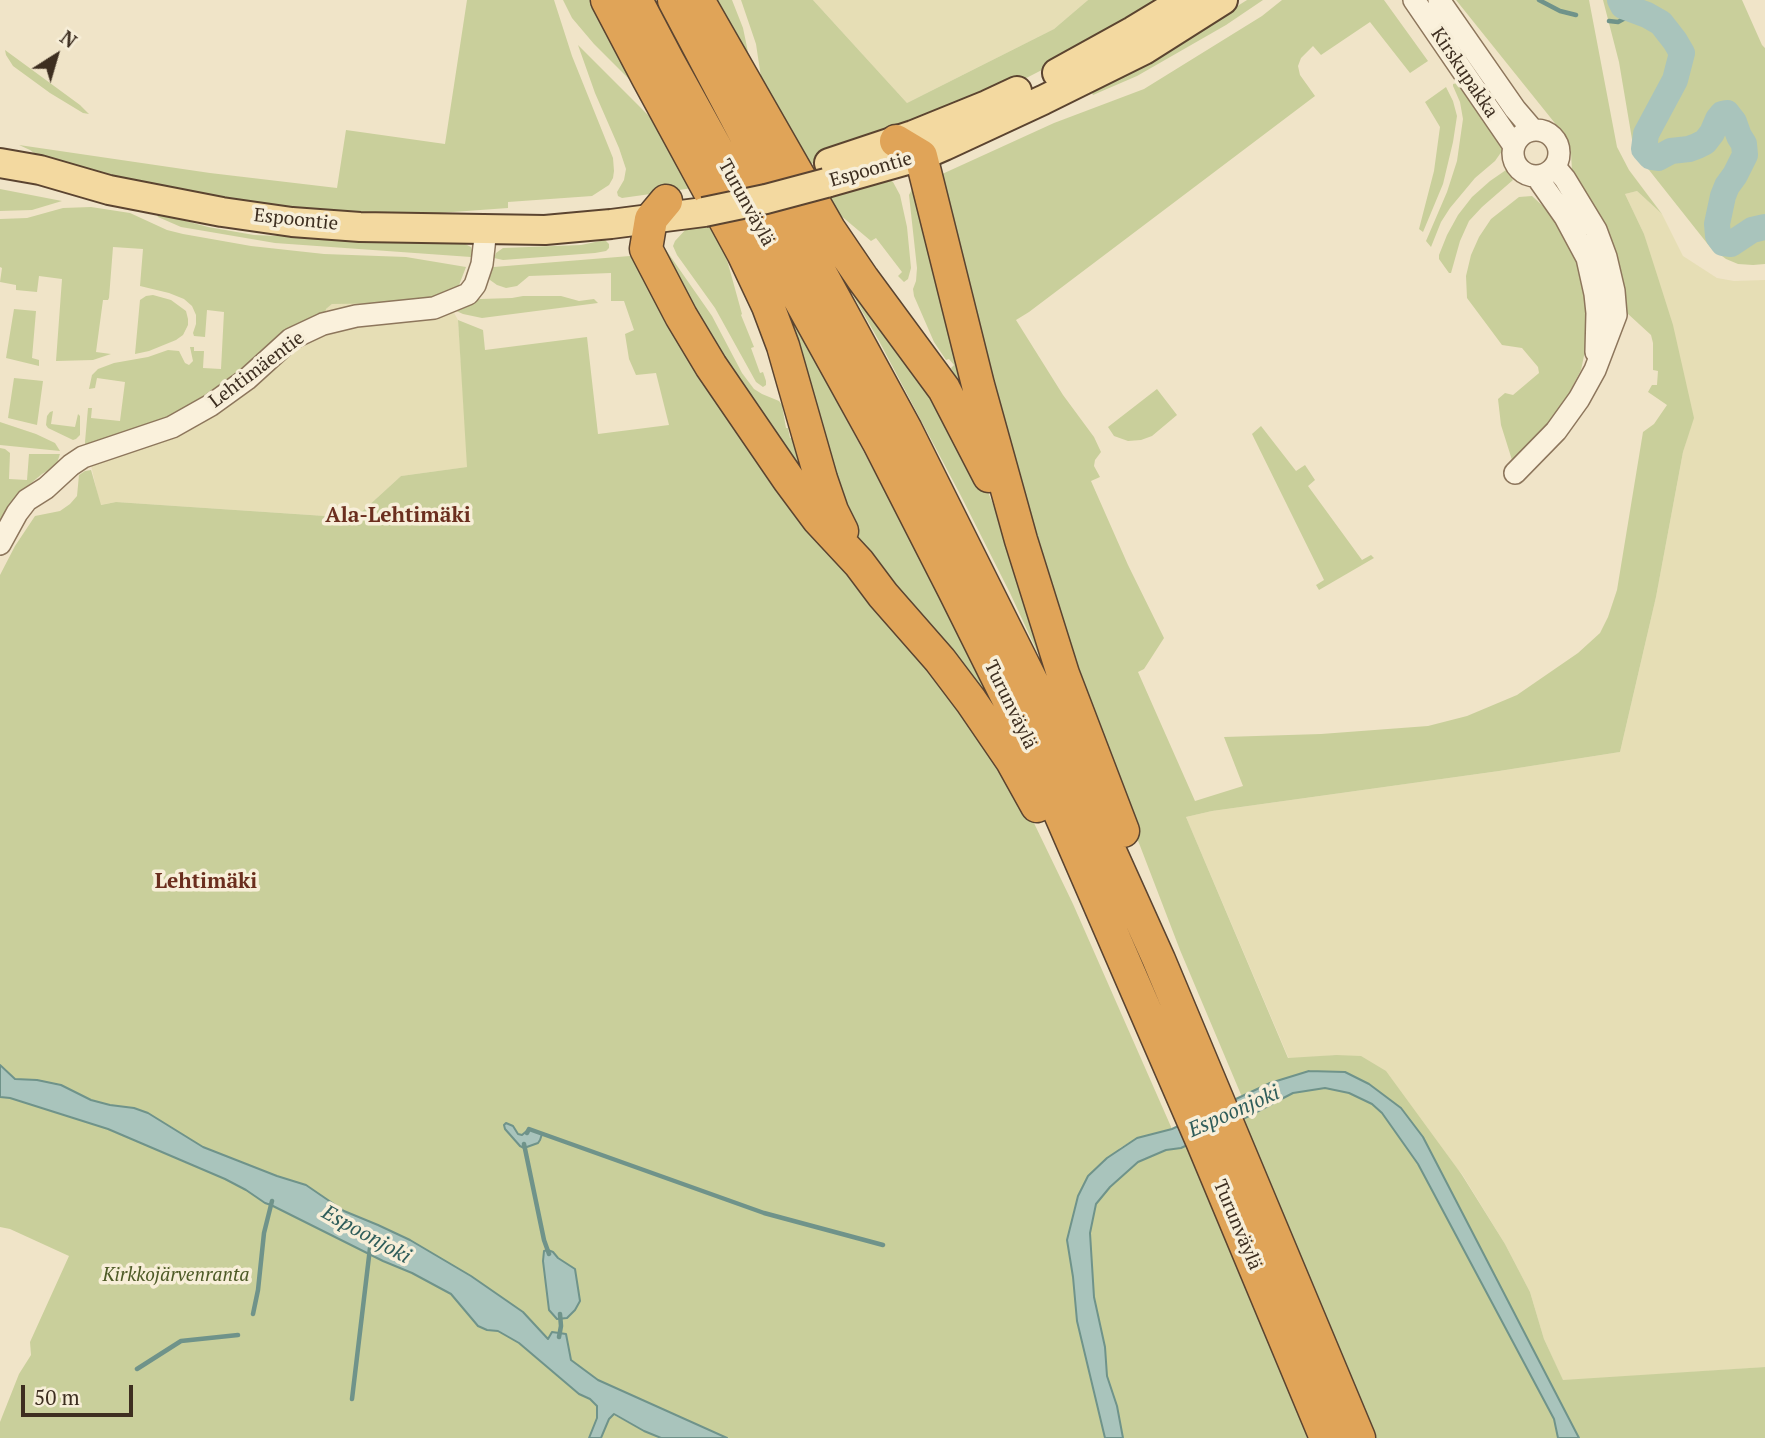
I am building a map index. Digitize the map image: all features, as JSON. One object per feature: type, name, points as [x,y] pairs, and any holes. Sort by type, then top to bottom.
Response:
[{"type":"highway","points":[[607,0],[743,253],[768,306],[783,346],[821,479],[832,510],[859,563]]},
{"type":"highway","name":"Turunväylä","points":[[636,0],[878,443],[954,590],[1026,735],[1096,895],[1211,1124],[1359,1438]]},
{"type":"highway","name":"Turunväylä","points":[[674,0],[906,430],[1051,718],[1159,960],[1211,1124],[1326,1438]]},
{"type":"highway","points":[[698,0],[829,229],[944,389],[1021,540]]},
{"type":"highway","points":[[908,148],[1021,540],[1063,674],[1149,901],[1159,960]]},
{"type":"highway","points":[[679,207],[646,249],[711,366],[818,519],[859,563],[971,701],[1012,761],[1058,844],[1096,895]]},
{"type":"main road","name":"Espoontie","points":[[908,148],[987,105],[1069,67],[1184,0]]},
{"type":"main road","name":"Espoontie","points":[[0,163],[40,170],[109,190],[222,212],[292,222],[360,227],[486,229],[525,220],[609,210],[679,207],[757,182],[821,175],[908,148],[1081,82],[1144,50],[1223,0]]},
{"type":"main road","name":"Espoontie","points":[[0,180],[109,190]]},
{"type":"street","name":"Kirskupakka","points":[[1414,0],[1514,146]]},
{"type":"street","name":"Kirskupakka","points":[[1439,0],[1533,130]]},
{"type":"street","points":[[1533,130],[1552,136],[1560,155],[1546,172],[1530,176],[1518,168],[1513,154],[1514,146],[1521,135],[1533,130]]},
{"type":"street","points":[[1515,473],[1556,431],[1579,399],[1595,370],[1597,313],[1587,258],[1565,217],[1546,172]]},
{"type":"street","name":"Lehtimäentie","points":[[0,544],[27,500],[46,488],[71,465],[83,457],[172,427],[211,405],[247,379],[291,339],[323,324],[356,316],[433,308],[468,294],[475,285],[482,264],[486,229]]},
{"type":"shaded area","points":[[813,0],[1088,0],[1054,29],[907,103]]},
{"type":"shaded area","points":[[1637,191],[1662,214],[1683,256],[1717,278],[1734,281],[1765,280],[1765,1367],[1563,1381],[1544,1339],[1530,1292],[1505,1244],[1462,1174],[1336,1055],[1289,1059],[1186,817],[1620,752],[1656,597],[1683,452],[1693,418],[1644,234],[1625,194]]},
{"type":"shaded area","points":[[444,295],[458,320],[468,467],[401,476],[355,518],[116,502],[100,505],[88,452],[269,347],[276,338],[325,316],[326,309],[332,304]]},
{"type":"green space","points":[[467,0],[554,0],[572,56],[613,158],[613,178],[609,185],[592,196],[508,202],[508,208],[425,214],[333,211],[256,203],[166,188],[42,159],[19,145],[210,173],[337,188],[346,130],[445,144]]},
{"type":"green space","points":[[563,0],[592,0],[607,35],[638,88],[594,44],[572,18]]},
{"type":"green space","points":[[709,0],[732,0],[743,28],[749,70]]},
{"type":"green space","points":[[741,0],[813,0],[907,103],[1054,29],[1088,0],[1168,0],[1005,89],[803,166],[762,84],[756,44]]},
{"type":"green space","points":[[1247,0],[1263,0],[1226,25],[1137,76],[1093,95],[1092,93]]},
{"type":"green space","points":[[1282,0],[1384,0],[1428,61],[1410,73],[1370,22],[1321,55],[1313,46],[1301,58],[1298,66],[1300,75],[1315,96],[1016,320],[1063,395],[1094,437],[1101,452],[1094,466],[1100,477],[1091,481],[1164,638],[1144,669],[1138,672],[1195,801],[1243,786],[1224,737],[1321,734],[1428,726],[1467,716],[1517,695],[1578,653],[1600,633],[1617,590],[1643,432],[1654,424],[1667,405],[1648,392],[1652,385],[1657,385],[1658,371],[1653,370],[1651,335],[1627,313],[1622,304],[1572,171],[1568,142],[1456,0],[1589,0],[1617,147],[1629,170],[1662,214],[1637,191],[1625,194],[1644,234],[1673,325],[1694,418],[1683,452],[1656,597],[1620,752],[1186,817],[1288,1058],[1361,1056],[1386,1071],[1462,1175],[1505,1244],[1530,1292],[1544,1339],[1563,1380],[1765,1367],[1765,1438],[1579,1438],[1423,1137],[1401,1108],[1369,1084],[1270,1083],[1242,1097],[1180,950],[1109,765],[1037,557],[940,175],[1054,123],[1144,89],[1262,16]]},
{"type":"green space","points":[[1603,0],[1742,0],[1765,48],[1765,264],[1738,264],[1710,247],[1634,151],[1619,62]]},
{"type":"green space","points":[[578,45],[649,116],[693,188],[622,198],[618,196],[626,169]]},
{"type":"green space","points":[[5,50],[89,114],[50,93],[13,66]]},
{"type":"green space","points":[[1458,83],[1464,85],[1501,143],[1502,151],[1450,208],[1431,247],[1426,241],[1457,161],[1463,119],[1453,86]]},
{"type":"green space","points":[[1446,87],[1457,116],[1453,142],[1443,184],[1423,232],[1419,229],[1434,171],[1440,127],[1425,102]]},
{"type":"green space","points":[[1506,170],[1513,180],[1469,221],[1449,273],[1439,255],[1458,215],[1472,197]]},
{"type":"green space","points":[[887,177],[900,195],[907,227],[911,268],[908,279],[904,282],[898,276],[902,272],[876,238],[871,241],[822,197]]},
{"type":"green space","points":[[914,185],[966,394],[951,368],[954,365],[949,359],[946,360],[934,342],[914,296],[917,268],[909,195]]},
{"type":"green space","points":[[0,189],[62,201],[32,210],[0,211]]},
{"type":"green space","points":[[1532,196],[1546,209],[1568,241],[1581,270],[1588,298],[1588,337],[1581,370],[1568,395],[1546,428],[1512,460],[1501,425],[1498,399],[1505,393],[1513,395],[1539,373],[1538,367],[1522,348],[1502,345],[1467,298],[1466,276],[1471,255],[1491,219],[1519,197]]},
{"type":"green space","points":[[91,207],[130,213],[167,230],[183,234],[251,246],[324,254],[406,257],[466,267],[456,293],[404,303],[332,304],[326,309],[325,316],[276,338],[271,342],[269,355],[191,410],[86,450],[88,408],[92,408],[91,418],[120,421],[125,382],[97,378],[95,388],[89,389],[92,375],[98,369],[168,350],[179,351],[189,365],[193,361],[190,347],[194,347],[194,351],[204,351],[203,368],[221,369],[224,312],[207,310],[205,337],[194,336],[196,315],[192,306],[184,299],[169,293],[140,286],[143,249],[113,247],[109,298],[103,300],[96,352],[111,354],[93,360],[56,361],[62,279],[39,276],[37,292],[16,290],[16,285],[0,282],[0,219],[27,218],[63,208]]},
{"type":"green space","points":[[156,213],[208,227],[254,235],[465,244],[471,247],[473,255],[471,257],[275,243],[181,227],[158,217]]},
{"type":"green space","points":[[702,223],[710,224],[719,231],[741,315],[754,347],[751,348],[760,373],[763,372],[766,381],[763,387],[756,382],[715,308],[673,246],[687,228]]},
{"type":"green space","points":[[741,224],[880,482],[999,719],[863,548],[843,512]]},
{"type":"green space","points":[[605,240],[609,248],[595,253],[503,260],[494,258],[503,248],[581,245]]},
{"type":"green space","points":[[659,249],[666,250],[712,316],[742,373],[754,389],[782,405],[786,428],[809,471],[818,499],[759,422]]},
{"type":"green space","points":[[630,256],[638,263],[666,325],[687,345],[999,760],[1033,821],[1073,904],[1172,1129],[1137,1138],[1120,1148],[1067,1240],[1105,1438],[727,1438],[598,1380],[571,1360],[566,1334],[552,1332],[548,1339],[523,1312],[471,1276],[410,1240],[344,1211],[306,1185],[203,1147],[134,1108],[91,1100],[61,1085],[15,1079],[0,1065],[0,575],[35,516],[60,511],[70,504],[77,496],[79,475],[91,470],[101,505],[116,502],[355,518],[401,476],[467,467],[458,320],[483,330],[485,350],[587,337],[598,434],[669,425],[656,373],[636,375],[629,359],[625,334],[634,330],[624,301],[611,301],[611,273],[529,276],[517,286],[506,288],[490,280],[488,274],[494,267]]},
{"type":"green space","points":[[841,274],[871,301],[983,480],[1014,555],[1068,718],[961,496]]},
{"type":"green space","points":[[153,295],[171,300],[186,311],[188,325],[183,335],[176,340],[135,354],[140,300]]},
{"type":"green space","points":[[561,296],[579,301],[594,299],[598,303],[482,318],[454,310],[460,304],[480,299]]},
{"type":"green space","points":[[14,309],[36,311],[32,358],[39,360],[39,366],[6,358]]},
{"type":"green space","points":[[14,378],[43,381],[37,425],[8,418]]},
{"type":"green space","points":[[1157,389],[1177,415],[1152,436],[1141,440],[1128,441],[1114,436],[1108,427]]},
{"type":"green space","points":[[53,411],[51,424],[75,427],[78,414],[80,416],[80,435],[76,439],[48,428],[47,416]]},
{"type":"green space","points":[[0,422],[55,443],[60,451],[0,445]]},
{"type":"green space","points":[[1261,426],[1296,471],[1305,465],[1315,480],[1308,486],[1362,560],[1371,555],[1374,558],[1319,590],[1316,585],[1324,580],[1252,434]]},
{"type":"green space","points":[[0,448],[10,453],[9,479],[27,480],[29,454],[60,454],[56,466],[30,484],[0,523]]},
{"type":"green space","points":[[1325,1088],[1349,1093],[1372,1104],[1382,1113],[1418,1164],[1554,1419],[1558,1438],[1123,1438],[1117,1406],[1107,1376],[1105,1347],[1094,1297],[1090,1233],[1096,1204],[1110,1187],[1138,1162],[1166,1150],[1181,1148],[1293,1093]]},
{"type":"green space","name":"Kirkkojärvenranta","points":[[0,1097],[108,1129],[225,1179],[265,1203],[412,1273],[451,1294],[478,1326],[498,1331],[519,1343],[597,1406],[661,1438],[0,1438],[0,1422],[19,1374],[31,1355],[30,1342],[69,1256],[0,1227]]},
{"type":"water","name":"Espoonjoki","points":[[0,1065],[15,1079],[61,1085],[91,1100],[148,1113],[203,1147],[306,1185],[344,1211],[410,1240],[471,1276],[523,1312],[548,1339],[552,1332],[566,1334],[571,1360],[598,1380],[727,1438],[661,1438],[614,1414],[601,1438],[589,1438],[597,1418],[597,1406],[519,1343],[498,1331],[478,1326],[451,1294],[265,1203],[225,1179],[108,1129],[0,1097]]},
{"type":"water","name":"Espoonjoki","points":[[1309,1071],[1345,1072],[1369,1084],[1401,1108],[1423,1137],[1579,1438],[1558,1438],[1554,1419],[1418,1164],[1382,1113],[1372,1104],[1349,1093],[1325,1088],[1293,1093],[1181,1148],[1166,1150],[1138,1162],[1110,1187],[1096,1204],[1090,1233],[1094,1297],[1105,1347],[1107,1376],[1117,1406],[1123,1438],[1105,1438],[1077,1321],[1067,1240],[1078,1196],[1088,1176],[1107,1158],[1137,1138],[1172,1129],[1270,1083]]},
{"type":"water","points":[[506,1123],[513,1126],[518,1134],[522,1135],[529,1129],[542,1134],[540,1140],[524,1148],[520,1146],[505,1129]]},
{"type":"water","points":[[548,1250],[575,1269],[580,1301],[567,1318],[557,1319],[549,1310],[543,1261],[544,1251]]},
{"type":"waterway","points":[[1539,0],[1560,11],[1576,15]]},
{"type":"waterway","points":[[1620,0],[1623,6],[1661,23],[1682,53],[1675,80],[1646,134],[1644,149],[1651,157],[1658,158],[1671,151],[1697,146],[1705,142],[1718,119],[1727,113],[1744,144],[1745,155],[1723,196],[1717,224],[1718,236],[1723,243],[1731,244],[1752,230],[1765,227]]},
{"type":"waterway","points":[[1609,21],[1618,22],[1636,12]]},
{"type":"waterway","points":[[527,1133],[529,1129],[764,1213],[883,1245]]},
{"type":"waterway","points":[[524,1144],[549,1254]]},
{"type":"waterway","points":[[253,1314],[264,1233],[272,1201]]},
{"type":"waterway","name":"Espoonjoki","points":[[352,1399],[370,1248]]},
{"type":"waterway","points":[[559,1337],[560,1314]]},
{"type":"waterway","points":[[137,1369],[181,1341],[238,1335]]},
{"type":"district","name":"Ala-Lehtimäki","points":[[398,516]]},
{"type":"district","name":"Lehtimäki","points":[[206,882]]}]
